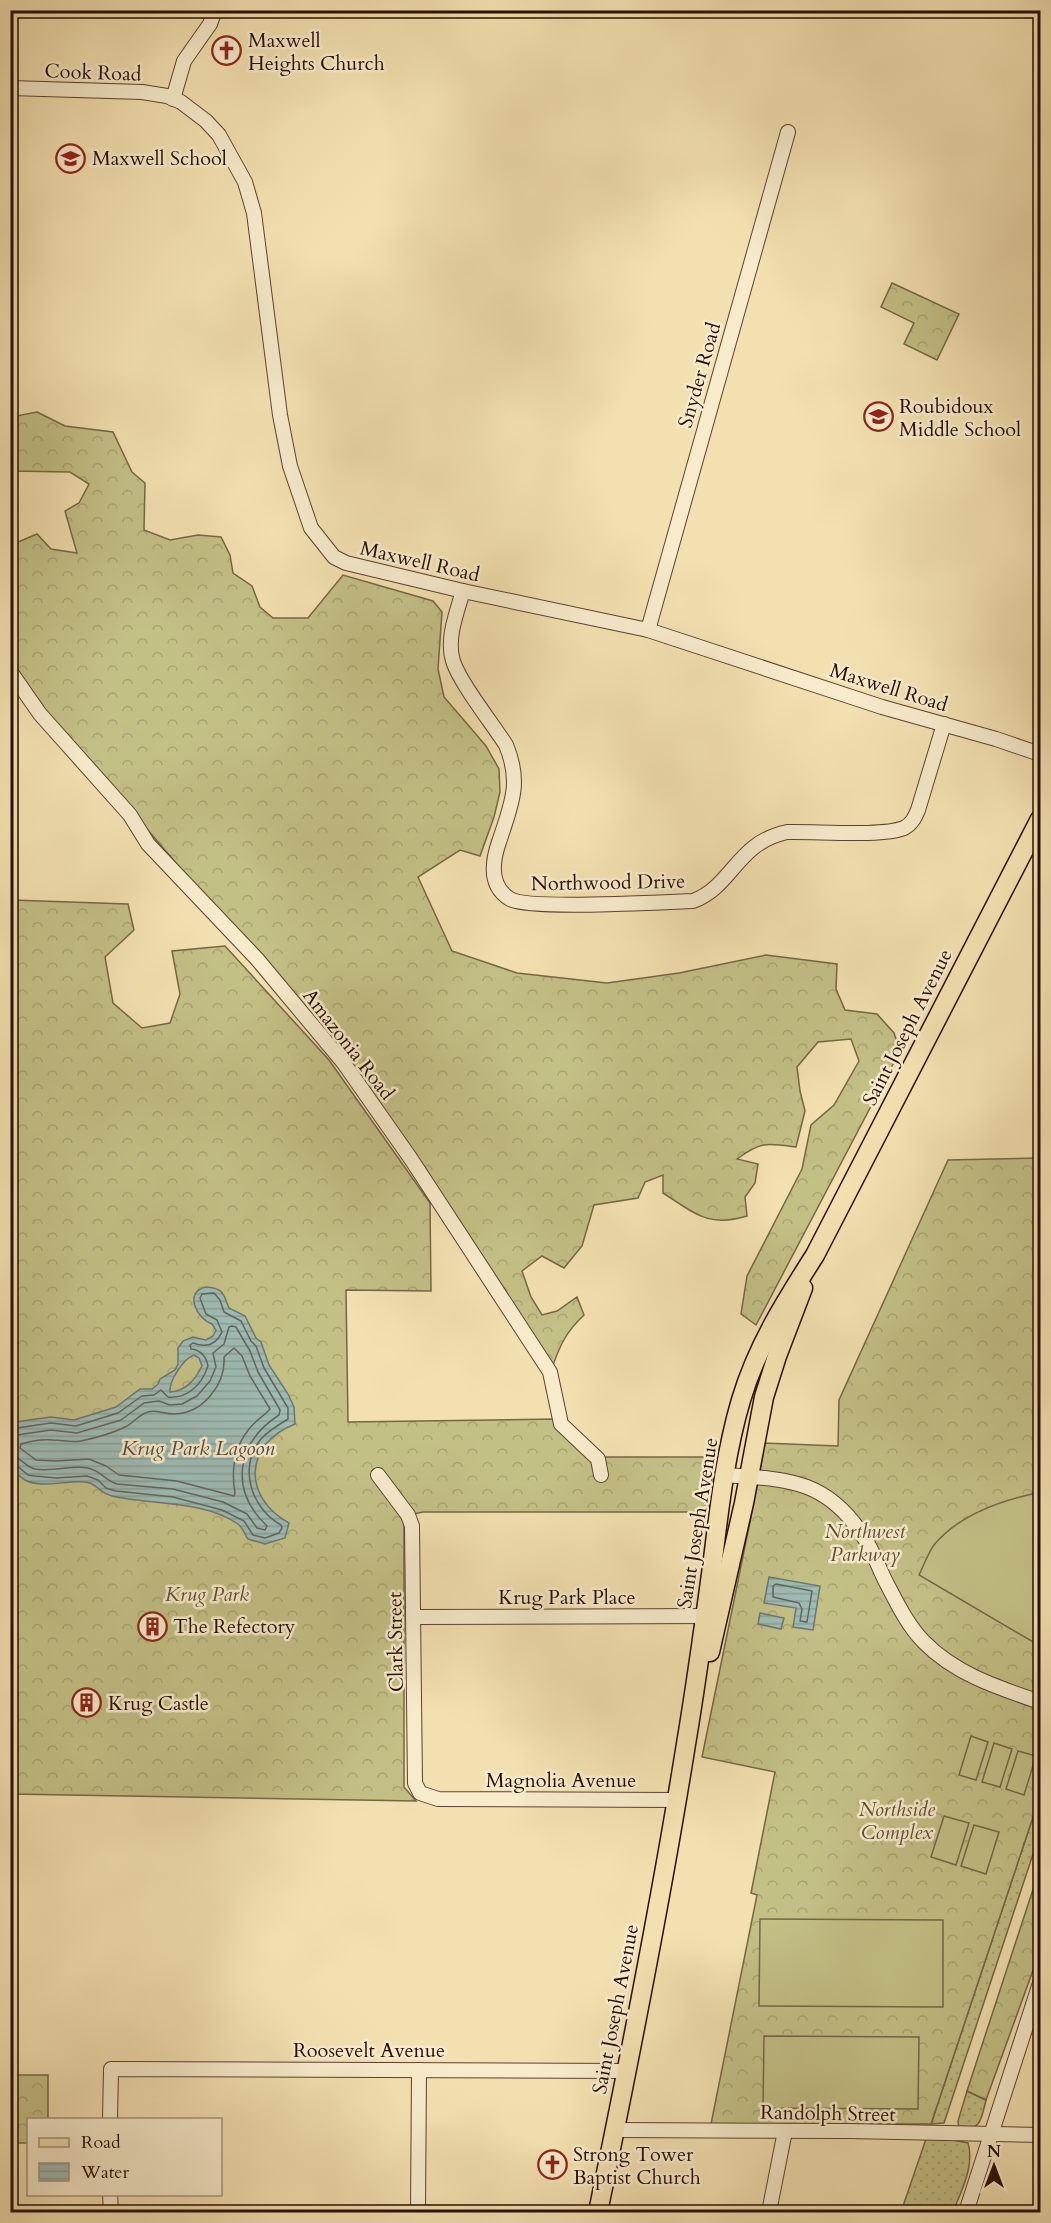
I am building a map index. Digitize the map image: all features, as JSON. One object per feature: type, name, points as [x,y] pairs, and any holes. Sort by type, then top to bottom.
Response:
[{"type":"main road","name":"Saint Joseph Avenue","points":[[712,1616],[723,1474],[741,1401],[763,1343],[778,1312],[815,1255],[1041,819]]},
{"type":"main road","name":"Saint Joseph Avenue","points":[[598,2212],[627,2071],[686,1743],[712,1616],[749,1476],[764,1397],[815,1255]]},
{"type":"street","points":[[173,99],[184,61],[210,24],[215,10]]},
{"type":"street","name":"Cook Road","points":[[10,88],[142,92],[173,99]]},
{"type":"street","name":"Maxwell Road","points":[[173,99],[192,110],[219,135],[245,182],[254,213],[280,415],[290,466],[311,528],[334,557],[346,563],[463,591],[648,630],[882,707],[1041,754]]},
{"type":"street","name":"Snyder Road","points":[[648,630],[788,132]]},
{"type":"street","name":"Northwood Drive","points":[[463,591],[453,631],[452,660],[506,745],[515,778],[513,804],[493,866],[493,873],[502,893],[512,901],[549,904],[693,901],[707,896],[750,849],[773,835],[787,832],[886,831],[904,828],[914,819],[918,810],[944,724]]},
{"type":"street","name":"Amazonia Road","points":[[10,671],[40,714],[130,815],[148,844],[257,959],[343,1062],[423,1177],[550,1372],[561,1424],[598,1459],[601,1475]]},
{"type":"street","points":[[723,1474],[796,1482],[821,1492],[844,1510],[865,1540],[891,1591],[922,1641],[944,1659],[974,1677],[1041,1702]]},
{"type":"street","name":"Clark Street","points":[[378,1475],[408,1515],[412,1526],[416,1783],[420,1793],[430,1798],[445,1799]]},
{"type":"street","name":"Krug Park Place","points":[[415,1617],[712,1616]]},
{"type":"street","name":"Magnolia Avenue","points":[[445,1799],[676,1800]]},
{"type":"street","points":[[966,2212],[1041,1983]]},
{"type":"street","name":"Roosevelt Avenue","points":[[110,2118],[111,2069],[627,2071]]},
{"type":"street","points":[[418,2070],[418,2212]]},
{"type":"street","name":"Randolph Street","points":[[615,2130],[1041,2135]]},
{"type":"street","points":[[769,2212],[785,2131]]},
{"type":"street","points":[[110,2196],[111,2212]]},
{"type":"green space","points":[[892,283],[959,314],[937,360],[904,344],[914,323],[881,307]]},
{"type":"green space","points":[[37,412],[65,426],[113,432],[132,472],[145,483],[144,530],[170,540],[198,535],[221,537],[230,555],[233,573],[252,586],[260,607],[273,618],[308,618],[343,575],[433,601],[442,612],[438,669],[444,697],[486,746],[499,769],[500,792],[480,856],[460,850],[418,877],[452,951],[517,973],[607,983],[679,973],[766,955],[837,964],[836,989],[845,1010],[877,1014],[894,1033],[900,1051],[756,1325],[741,1314],[747,1276],[802,1169],[811,1125],[834,1105],[859,1061],[851,1039],[818,1042],[797,1067],[805,1111],[796,1147],[759,1146],[737,1159],[758,1164],[755,1183],[745,1197],[747,1216],[722,1220],[711,1219],[693,1212],[663,1193],[663,1175],[645,1182],[638,1198],[594,1205],[582,1246],[564,1268],[542,1256],[522,1271],[531,1297],[542,1315],[557,1311],[577,1297],[584,1315],[564,1339],[552,1368],[342,1057],[16,676],[11,663],[11,545],[37,534],[51,549],[77,553],[65,511],[79,503],[89,484],[70,472],[13,471],[10,459],[11,417]]},
{"type":"green space","name":"Krug Park","points":[[11,900],[128,904],[134,930],[105,957],[113,1003],[142,1028],[170,1023],[180,994],[172,951],[225,946],[329,1060],[430,1203],[431,1291],[346,1290],[348,1422],[556,1419],[564,1434],[573,1444],[579,1449],[601,1457],[713,1457],[710,1512],[423,1512],[404,1516],[404,1787],[416,1801],[11,1794]]},
{"type":"green space","points":[[1040,1158],[1040,1796],[931,2124],[711,2124],[757,1895],[751,1893],[775,1772],[702,1757],[764,1443],[838,1446],[839,1400],[948,1160]]},
{"type":"green space","points":[[1032,1494],[1040,1494],[1040,1646],[919,1575],[934,1545],[954,1526],[992,1506]]},
{"type":"green space","points":[[971,1736],[988,1742],[976,1780],[959,1775]]},
{"type":"green space","points":[[994,1743],[1012,1749],[1000,1787],[982,1782]]},
{"type":"green space","points":[[1018,1751],[1036,1756],[1024,1795],[1006,1789]]},
{"type":"green space","points":[[1040,1796],[1040,1833],[944,2123],[931,2124]]},
{"type":"green space","points":[[944,1816],[969,1823],[956,1865],[931,1857]]},
{"type":"green space","points":[[974,1825],[999,1832],[986,1874],[961,1866]]},
{"type":"green space","points":[[1040,1868],[1040,1951],[986,2100],[967,2091]]},
{"type":"green space","points":[[760,1919],[943,1920],[943,2007],[759,2006]]},
{"type":"green space","points":[[764,2036],[919,2037],[918,2109],[763,2108]]},
{"type":"green space","points":[[11,2075],[48,2075],[48,2118],[27,2118],[27,2143],[11,2143]]},
{"type":"green space","points":[[967,2091],[986,2100],[976,2126],[959,2130],[958,2121]]},
{"type":"green space","points":[[926,2139],[968,2143],[970,2161],[953,2212],[901,2212]]},
{"type":"water","name":"Krug Park Lagoon","points":[[206,1287],[220,1290],[229,1308],[245,1316],[256,1338],[261,1342],[269,1365],[294,1407],[295,1424],[278,1433],[266,1444],[258,1457],[255,1471],[257,1486],[263,1499],[274,1512],[289,1523],[285,1538],[265,1544],[248,1539],[238,1524],[209,1511],[177,1504],[112,1496],[89,1482],[32,1483],[23,1479],[11,1468],[11,1425],[15,1422],[51,1417],[74,1420],[116,1407],[140,1389],[152,1389],[160,1379],[175,1370],[178,1364],[178,1348],[183,1341],[193,1337],[206,1340],[213,1336],[216,1330],[202,1317],[195,1306],[195,1294]],"holes":[[[194,1355],[199,1358],[202,1366],[193,1380],[185,1387],[170,1392],[174,1377],[181,1366]]]},
{"type":"water","points":[[769,1577],[820,1586],[813,1630],[793,1627],[796,1608],[764,1603]]},
{"type":"water","points":[[760,1613],[784,1618],[781,1629],[758,1624]]},
{"type":"place","name":"Maxwell Heights Church","points":[[227,51]]},
{"type":"place","name":"Maxwell School","points":[[71,158]]},
{"type":"place","name":"Roubidoux Middle School","points":[[878,417]]},
{"type":"place","name":"The Refectory","points":[[152,1626]]},
{"type":"place","name":"Krug Castle","points":[[87,1703]]},
{"type":"place","name":"Strong Tower Baptist Church","points":[[552,2165]]},
{"type":"park label","name":"Northwest Parkway","points":[[865,1542]]},
{"type":"park label","name":"Northside Complex","points":[[897,1820]]}]
